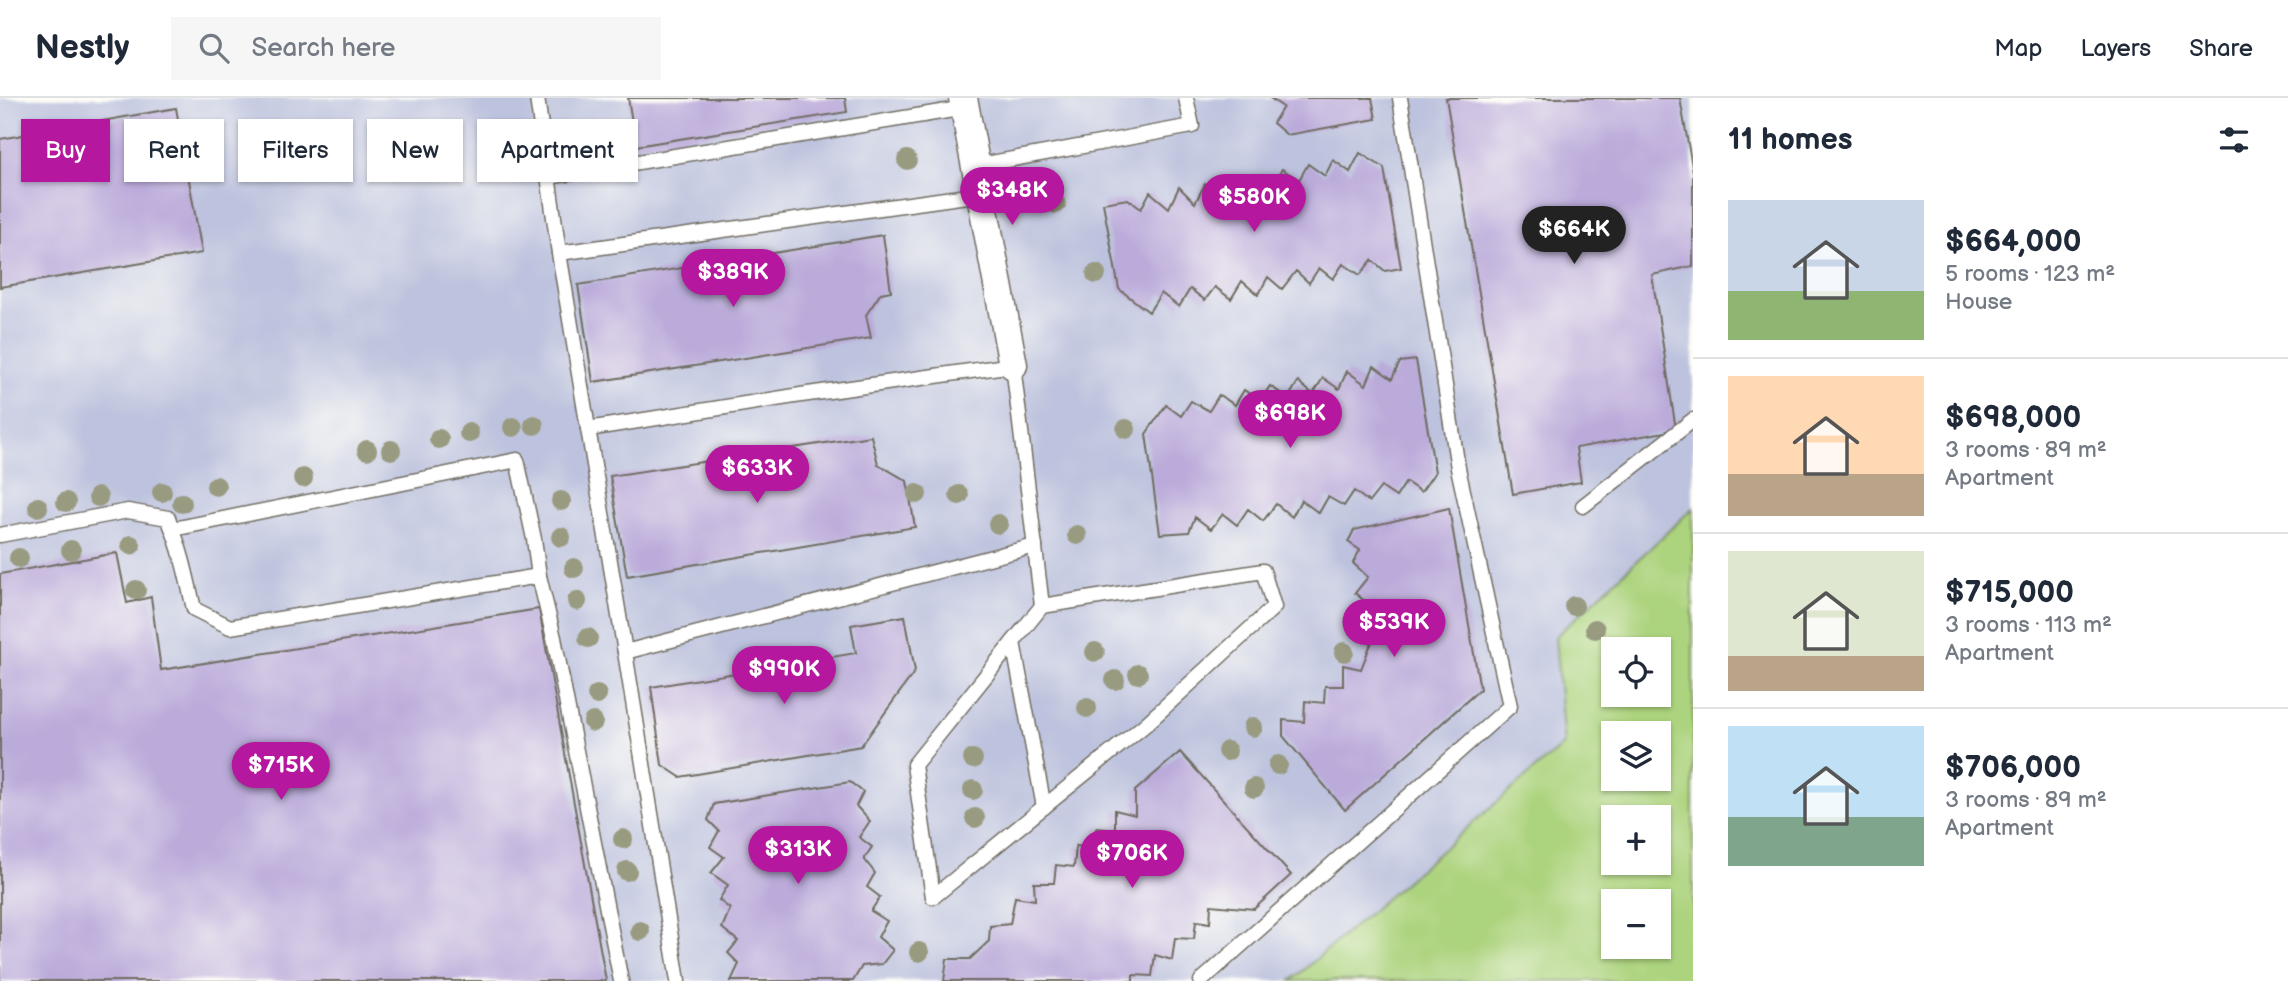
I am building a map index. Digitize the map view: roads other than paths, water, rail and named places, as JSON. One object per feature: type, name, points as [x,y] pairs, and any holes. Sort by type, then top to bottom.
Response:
[{"type":"street","points":[[964,103],[1013,365]]},
{"type":"lane","points":[[537,98],[540,119]]},
{"type":"lane","points":[[975,166],[1192,126],[1186,98]]},
{"type":"lane","points":[[1201,981],[1510,706],[1458,468],[1400,98]]},
{"type":"lane","points":[[638,161],[964,103]]},
{"type":"lane","points":[[549,182],[678,981]]},
{"type":"lane","points":[[559,253],[981,194]]},
{"type":"lane","points":[[588,429],[1013,365],[1042,606]]},
{"type":"lane","points":[[1583,506],[1693,420]]},
{"type":"lane","points":[[173,529],[517,460],[621,981]]},
{"type":"lane","points":[[0,535],[128,511],[168,518],[179,543],[194,609],[230,627],[539,576]]},
{"type":"lane","points":[[625,652],[1035,547]]},
{"type":"lane","points":[[1263,571],[1274,607],[1146,724],[933,897],[914,765],[1013,642],[1042,606],[1263,571]]},
{"type":"lane","points":[[1013,642],[1044,807]]}]
